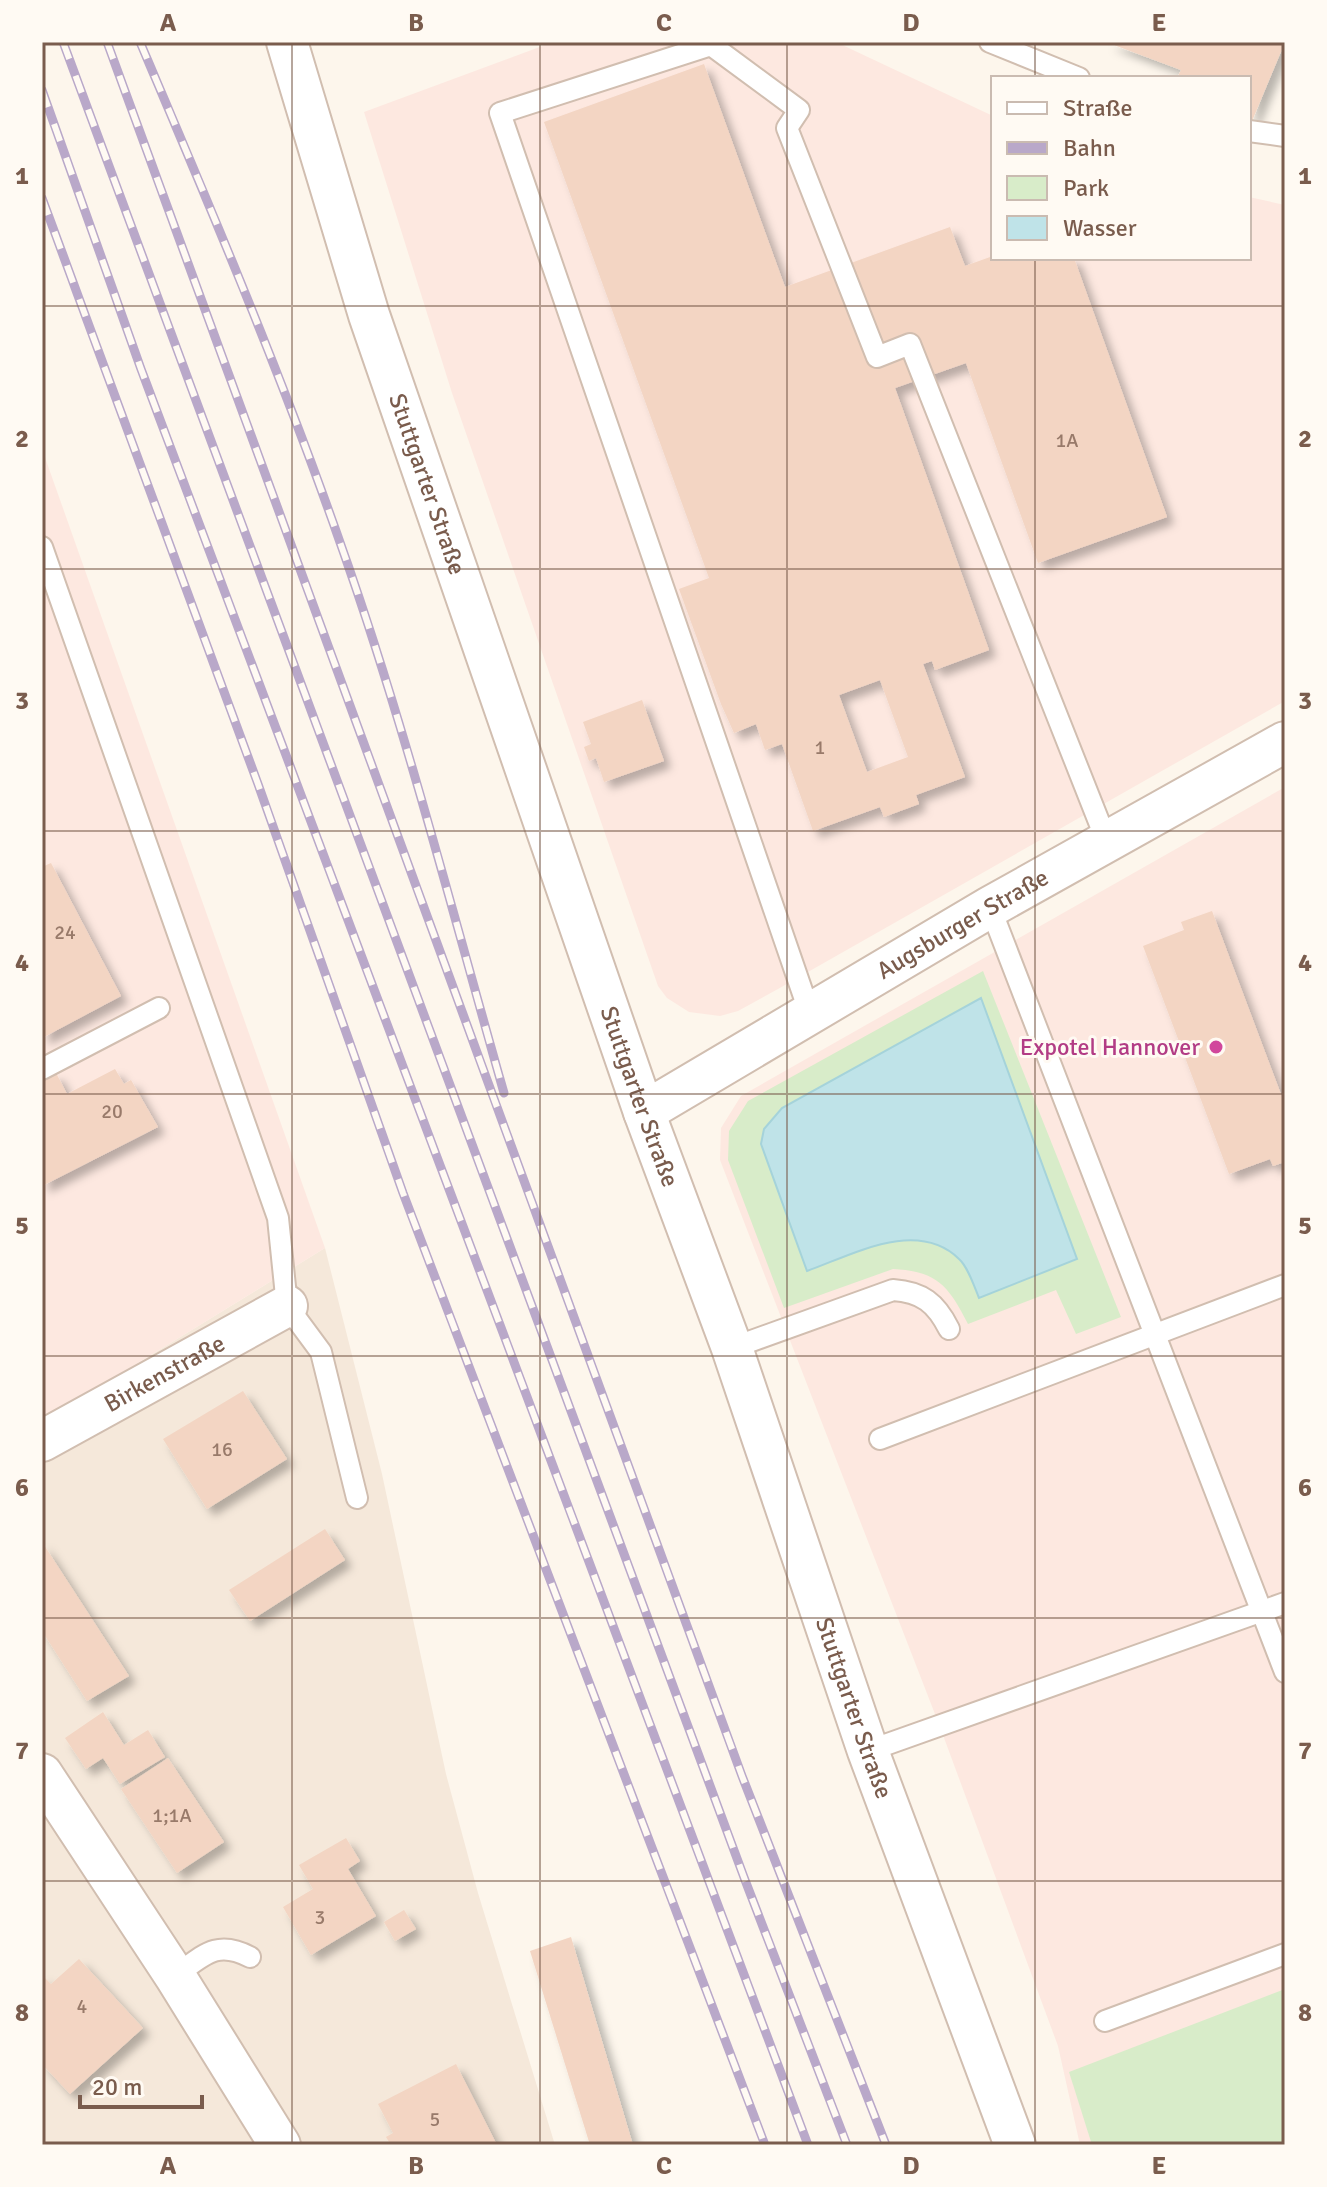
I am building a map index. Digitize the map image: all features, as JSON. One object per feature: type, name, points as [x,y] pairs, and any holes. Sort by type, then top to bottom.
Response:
[{"type":"street","name":"Stuttgarter Straße","points":[[287,42],[369,315],[644,1112],[732,1348],[868,1751],[1015,2145]]},
{"type":"street","name":"Augsburger Straße","points":[[644,1112],[990,907],[1285,742]]},
{"type":"street","name":"Birkenstraße","points":[[42,1441],[287,1306]]},
{"type":"street","points":[[42,1774],[175,1976],[280,2145]]},
{"type":"lane","points":[[990,42],[1074,76]]},
{"type":"lane","points":[[810,1014],[500,113],[711,45],[799,110],[787,128],[877,357],[910,344],[1107,842]]},
{"type":"lane","points":[[1251,131],[1285,136]]},
{"type":"lane","points":[[42,547],[278,1218],[287,1306],[321,1352],[357,1498]]},
{"type":"lane","points":[[990,907],[1285,1672]]},
{"type":"lane","points":[[42,1069],[159,1008]]},
{"type":"lane","points":[[880,1439],[1285,1285]]},
{"type":"lane","points":[[732,1348],[893,1290],[926,1297],[942,1315],[949,1329]]},
{"type":"lane","points":[[868,1751],[1285,1603]]},
{"type":"lane","points":[[175,1976],[212,1949],[233,1948],[250,1957]]},
{"type":"lane","points":[[1105,2021],[1285,1954]]},
{"type":"shaded area","points":[[553,42],[836,42],[991,115],[991,260],[1251,260],[1251,197],[1285,205],[1285,701],[738,1011],[720,1016],[689,1012],[667,998],[658,986],[452,393],[364,112]]},
{"type":"shaded area","points":[[42,449],[325,1248],[42,1422]]},
{"type":"shaded area","points":[[1285,787],[1285,2145],[1080,2145],[1058,2046],[940,1727],[720,1160],[721,1128],[741,1096]]},
{"type":"shaded area","points":[[325,1248],[382,1474],[446,1774],[478,1893],[555,2145],[42,2145],[42,1422]]},
{"type":"green space","points":[[983,971],[1121,1317],[1076,1334],[1056,1290],[968,1324],[955,1300],[940,1283],[921,1273],[893,1269],[784,1308],[728,1160],[729,1131],[748,1101]]},
{"type":"green space","points":[[1285,1989],[1285,2145],[1092,2145],[1069,2072]]},
{"type":"water","points":[[981,998],[1077,1259],[979,1298],[962,1262],[942,1247],[924,1241],[904,1241],[864,1249],[807,1271],[761,1144],[764,1129],[782,1108]]},
{"type":"building","points":[[1106,42],[1285,42],[1252,121],[1251,76],[1178,76],[1181,70]]},
{"type":"building","points":[[704,64],[785,287],[950,227],[965,266],[991,257],[991,260],[1075,260],[1167,517],[1038,563],[966,363],[895,388],[989,650],[935,670],[932,661],[923,664],[965,777],[916,795],[919,804],[884,817],[880,807],[813,831],[782,744],[765,750],[756,724],[734,733],[721,704],[679,589],[709,578],[544,122]],"holes":[[[880,680],[908,757],[867,772],[839,695]]]},
{"type":"building","points":[[642,700],[664,761],[604,782],[596,758],[589,761],[584,747],[591,744],[583,722]]},
{"type":"building","points":[[51,863],[121,996],[42,1038],[42,867]]},
{"type":"building","points":[[1212,911],[1285,1105],[1285,1162],[1273,1166],[1270,1159],[1229,1174],[1143,946],[1184,930],[1181,922]]},
{"type":"building","points":[[115,1069],[124,1084],[131,1080],[158,1127],[42,1186],[42,1080],[56,1073],[67,1094]]},
{"type":"building","points":[[243,1391],[287,1459],[207,1509],[163,1439]]},
{"type":"building","points":[[325,1529],[345,1560],[250,1621],[229,1590]]},
{"type":"building","points":[[42,1542],[129,1676],[87,1701],[42,1631]]},
{"type":"building","points":[[103,1712],[124,1745],[148,1730],[165,1757],[120,1784],[103,1758],[86,1769],[65,1738]]},
{"type":"building","points":[[168,1758],[224,1842],[177,1873],[121,1789]]},
{"type":"building","points":[[346,1838],[360,1861],[348,1869],[376,1916],[311,1955],[283,1907],[313,1889],[299,1865]]},
{"type":"building","points":[[404,1910],[416,1929],[395,1941],[384,1922]]},
{"type":"building","points":[[571,1937],[633,2145],[590,2145],[530,1951]]},
{"type":"building","points":[[79,1959],[143,2028],[70,2094],[42,2064],[42,1975],[51,1984]]},
{"type":"building","points":[[456,2064],[497,2145],[391,2145],[386,2137],[393,2133],[378,2104]]},
{"type":"railway","points":[[63,42],[745,1880],[847,2145]]},
{"type":"railway","points":[[107,42],[742,1776],[886,2145]]},
{"type":"railway","points":[[140,42],[270,356],[342,548],[407,751],[504,1093]]},
{"type":"railway","points":[[42,90],[141,369],[808,2145]]},
{"type":"railway","points":[[42,198],[258,784],[403,1193],[765,2145]]},
{"type":"place","name":"Expotel Hannover","points":[[1216,1047]]}]
